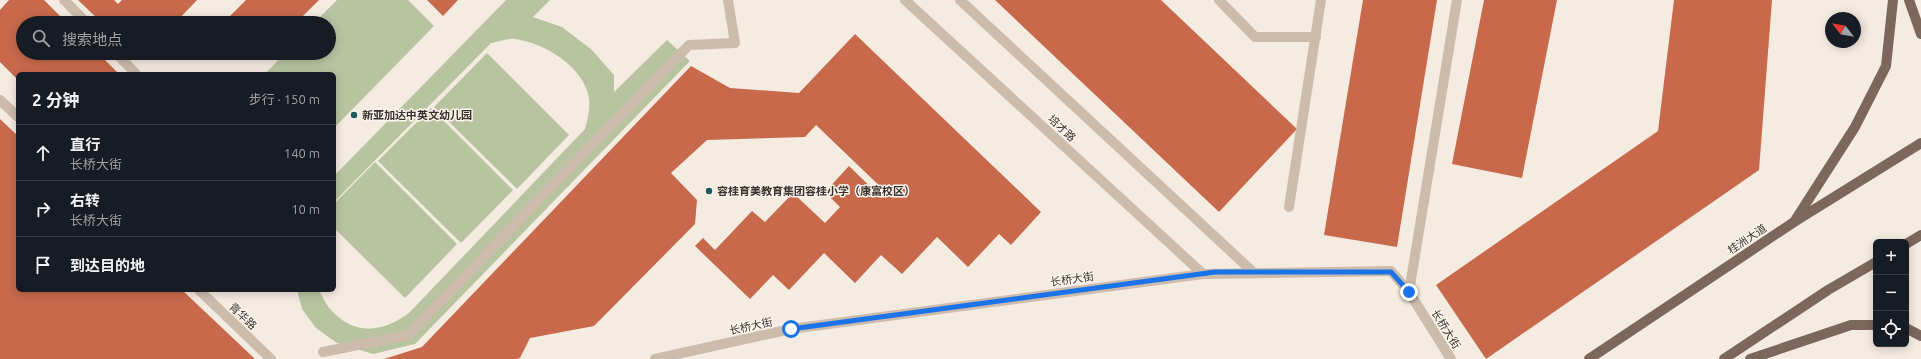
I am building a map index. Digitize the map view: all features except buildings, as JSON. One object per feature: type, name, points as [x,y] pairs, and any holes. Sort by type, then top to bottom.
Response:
[{"type":"main road","points":[[1794,222],[1855,127],[1886,66],[1893,0]]},
{"type":"main road","points":[[1909,0],[1921,34]]},
{"type":"main road","name":"桂洲大道","points":[[1590,359],[1794,222],[1921,143]]},
{"type":"main road","points":[[1909,242],[1921,235]]},
{"type":"main road","points":[[1724,359],[1828,290],[1873,264]]},
{"type":"main road","points":[[1750,359],[1851,324],[1873,325]]},
{"type":"main road","points":[[1909,330],[1921,336]]},
{"type":"street","points":[[64,0],[80,16]]},
{"type":"street","points":[[323,352],[408,335],[689,44],[735,43],[728,0]]},
{"type":"street","name":"培才路","points":[[905,0],[1204,274]]},
{"type":"street","points":[[960,0],[1254,272]]},
{"type":"street","points":[[1219,0],[1256,37],[1316,37]]},
{"type":"street","points":[[1289,207],[1321,0]]},
{"type":"street","points":[[1409,292],[1457,0]]},
{"type":"street","points":[[123,60],[134,72]]},
{"type":"street","points":[[0,100],[16,115]]},
{"type":"street","name":"长桥大街","points":[[655,359],[791,329],[1204,274],[1254,272],[1391,272],[1409,292],[1451,359]]},
{"type":"street","name":"青华路","points":[[201,292],[271,359]]},
{"type":"green space","points":[[337,0],[408,0],[434,26],[336,126],[336,72],[267,72],[278,60],[336,60],[336,16],[321,16]]},
{"type":"green space","points":[[506,0],[550,0],[533,17],[562,27],[592,50],[614,75],[614,92],[667,40],[690,61],[415,344],[373,354],[337,343],[316,328],[302,309],[298,292],[320,292],[330,309],[339,318],[349,324],[368,329],[389,325],[409,313],[585,129],[589,106],[589,98],[586,87],[580,76],[571,67],[550,51],[527,41],[515,39],[491,43],[336,200],[336,174]]},
{"type":"green space","points":[[487,53],[569,135],[517,189],[434,107]]},
{"type":"green space","points":[[431,108],[513,190],[461,243],[378,161]]},
{"type":"green space","points":[[375,162],[457,244],[405,298],[336,230],[336,202]]},
{"type":"place","name":"新亚加达中英文幼儿园","points":[[354,115]]},
{"type":"place","name":"容桂育美教育集团容桂小学（康富校区）","points":[[709,191]]},
{"type":"route","points":[[791,329],[1215,272],[1391,272],[1409,292]]}]
